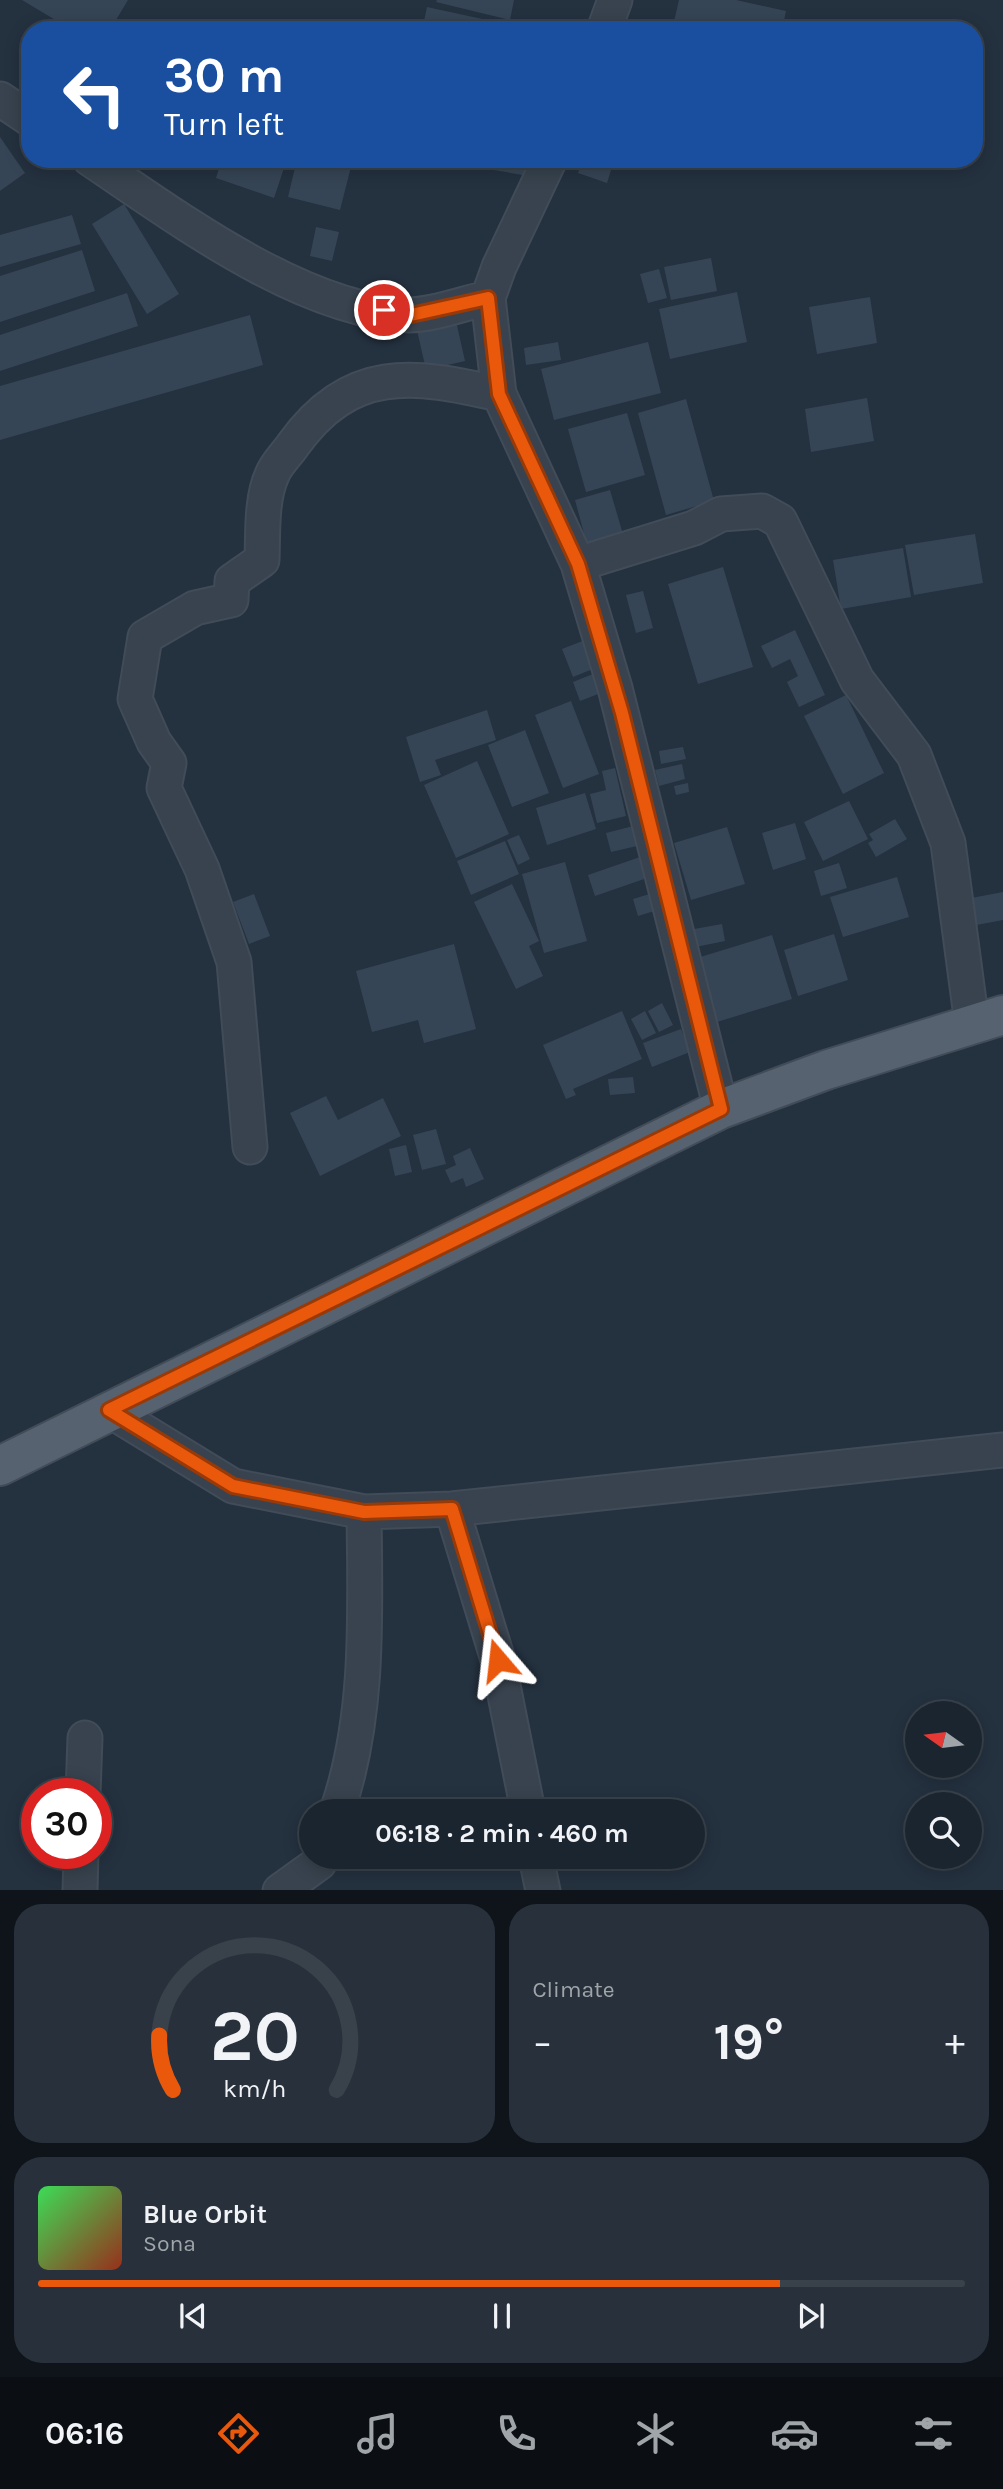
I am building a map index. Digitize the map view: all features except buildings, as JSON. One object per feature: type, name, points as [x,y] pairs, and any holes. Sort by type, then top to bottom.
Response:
[{"type":"main road","points":[[0,1466],[721,1109],[826,1070],[987,1020]]},
{"type":"street","points":[[607,21],[615,0]]},
{"type":"street","points":[[0,99],[21,113]]},
{"type":"street","points":[[104,168],[250,261],[330,301],[411,315],[488,298]]},
{"type":"street","points":[[546,168],[499,267],[488,298],[499,394],[578,564],[618,701],[721,1109]]},
{"type":"street","points":[[250,1147],[234,962],[202,869],[164,788],[169,763],[154,742],[135,699],[145,638],[195,608],[230,600],[232,581],[262,560],[265,511],[271,475],[305,429],[342,394],[391,379],[446,382],[499,394]]},
{"type":"street","points":[[578,564],[694,527],[721,514],[762,511],[780,521],[857,680],[914,755],[948,843],[987,1020]]},
{"type":"street","points":[[109,1410],[233,1486],[364,1512],[452,1509],[1003,1450]]},
{"type":"street","points":[[452,1509],[498,1660],[525,1799]]},
{"type":"street","points":[[340,1799],[354,1752],[359,1699],[365,1595],[364,1512]]},
{"type":"street","points":[[84,1778],[85,1738]]},
{"type":"street","points":[[80,1890],[81,1869]]},
{"type":"street","points":[[539,1869],[543,1890]]},
{"type":"street","points":[[282,1890],[316,1870]]},
{"type":"route","points":[[384,310],[411,315],[488,298],[499,394],[578,564],[622,713],[721,1109],[109,1410],[233,1486],[364,1512],[452,1509],[498,1660]]}]
